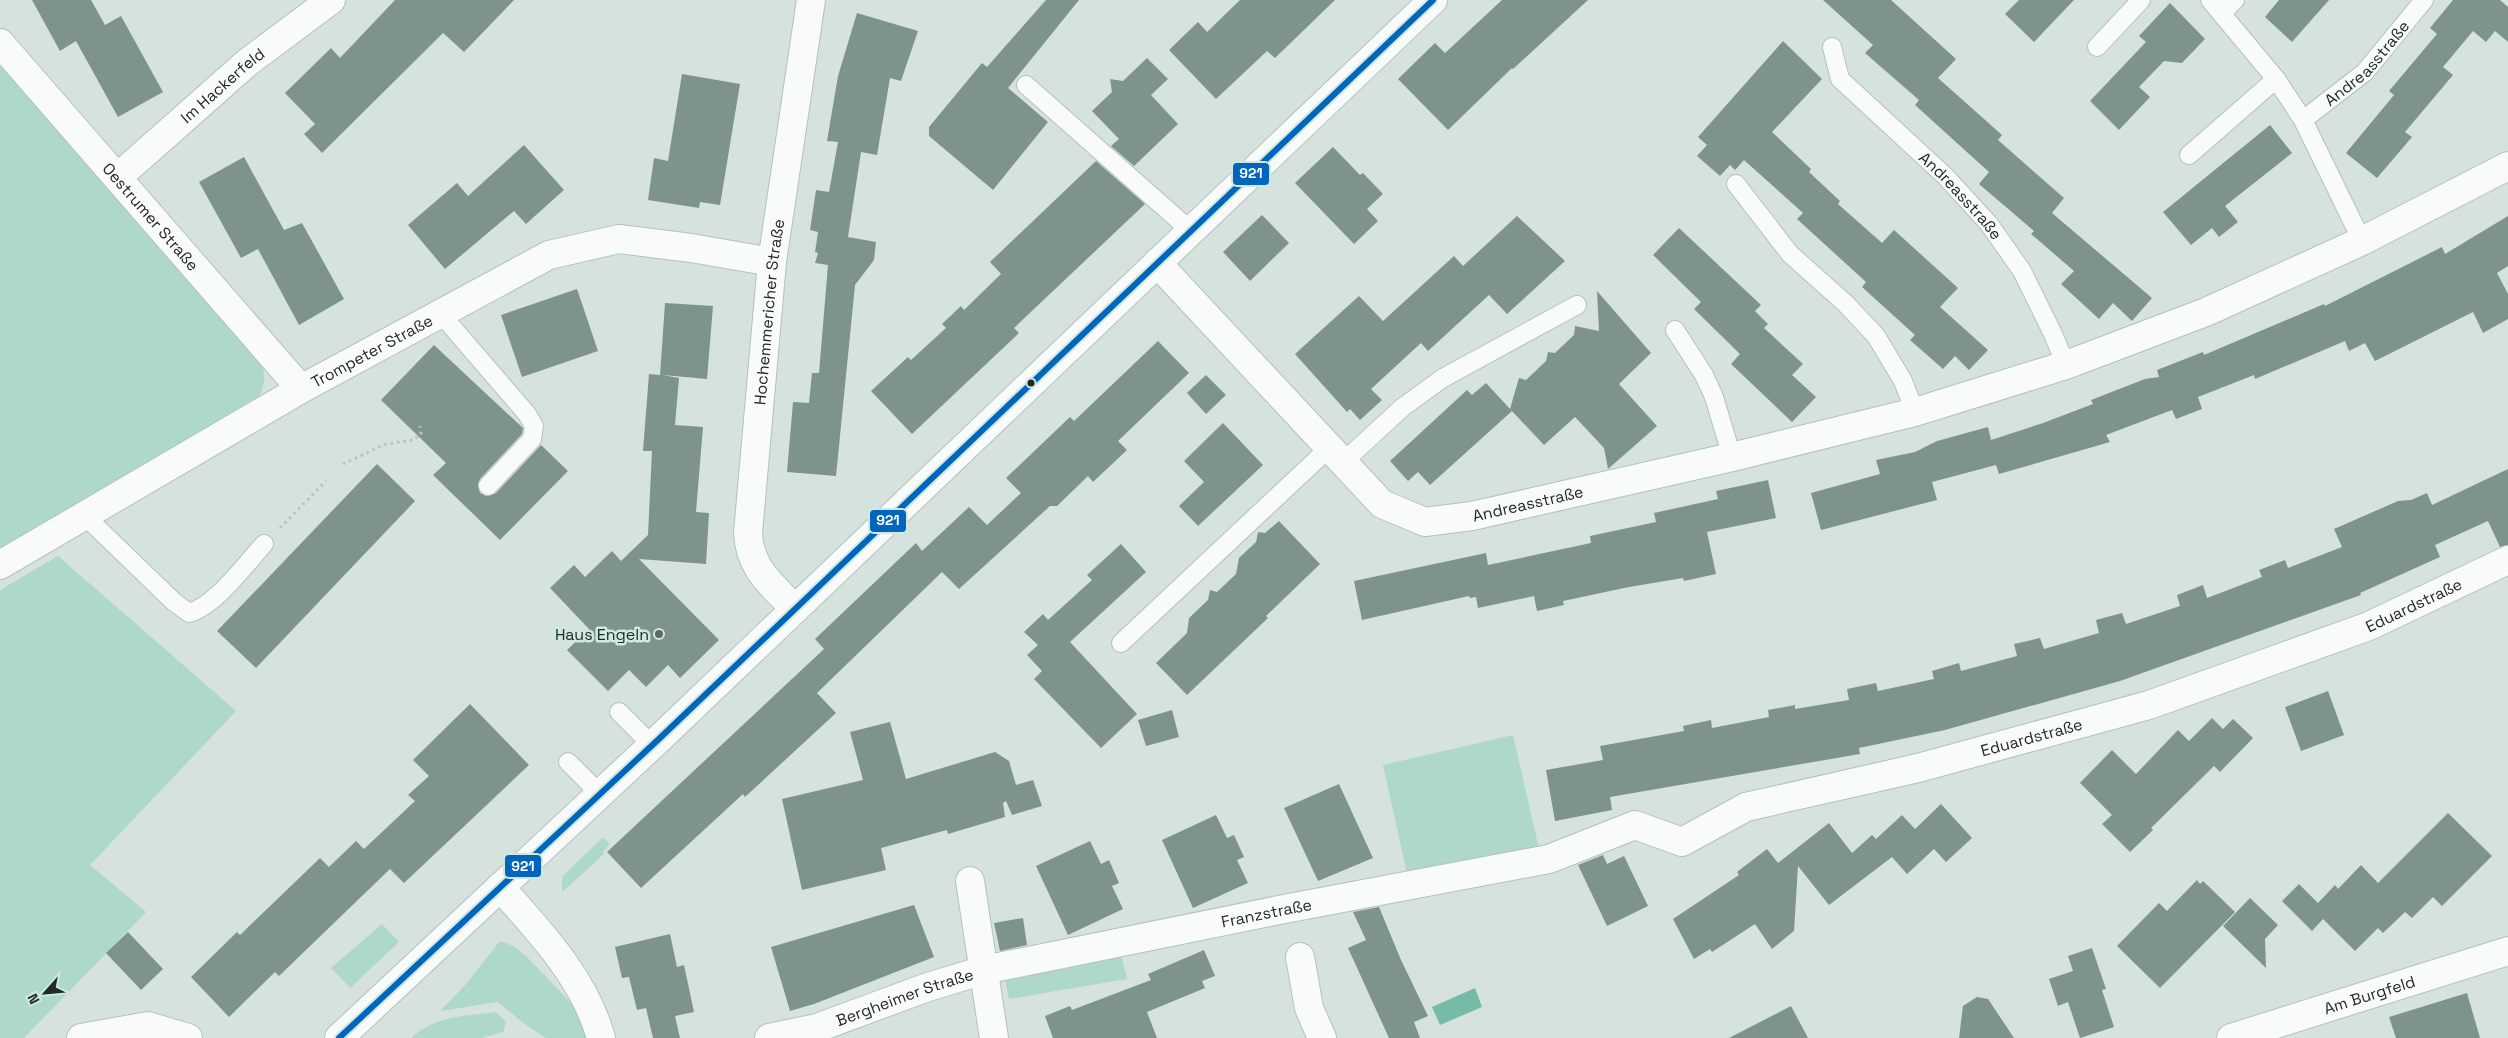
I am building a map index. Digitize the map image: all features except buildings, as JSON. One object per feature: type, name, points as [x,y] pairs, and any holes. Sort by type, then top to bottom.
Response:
[{"type":"street","name":"Im Hackerfeld","points":[[118,177],[248,62],[332,0]]},
{"type":"street","name":"Hochemmericher Straße","points":[[795,609],[756,566],[749,550],[748,533],[772,262],[811,0]]},
{"type":"street","points":[[339,1038],[652,745],[1433,0]]},
{"type":"street","name":"Oestrumer Straße","points":[[0,43],[301,389]]},
{"type":"street","name":"Andreasstraße","points":[[1157,263],[1335,456],[1382,504],[1425,522],[1472,516],[1732,457],[1915,412],[2066,365],[2206,312],[2362,241],[2508,166]]},
{"type":"street","name":"Trompeter Straße","points":[[0,565],[301,389],[549,255],[619,239],[691,248],[772,262]]},
{"type":"street","name":"Eduardstraße","points":[[1548,859],[1635,825],[1682,842],[1746,807],[1918,768],[2149,705],[2369,626],[2508,560]]},
{"type":"street","name":"Franzstraße","points":[[984,970],[1279,910],[1548,859]]},
{"type":"street","points":[[970,881],[994,1038]]},
{"type":"street","points":[[500,887],[530,920],[583,991],[601,1038]]},
{"type":"street","name":"Am Burgfeld","points":[[2231,1038],[2508,952]]},
{"type":"street","points":[[1300,957],[1308,1008],[1322,1038]]},
{"type":"street","name":"Bergheimer Straße","points":[[769,1038],[817,1028],[928,987],[984,970]]},
{"type":"street","points":[[82,1038],[148,1026],[188,1038]]},
{"type":"lane","points":[[2097,47],[2141,0]]},
{"type":"lane","points":[[2210,0],[2276,79],[2302,120],[2362,241]]},
{"type":"lane","points":[[2222,13],[2236,0]]},
{"type":"lane","name":"Andreasstraße","points":[[2302,120],[2365,72],[2424,0]]},
{"type":"lane","name":"Andreasstraße","points":[[1832,47],[1840,79],[1945,176],[1989,224],[2022,272],[2053,334],[2066,365]]},
{"type":"lane","points":[[2189,156],[2276,79]]},
{"type":"lane","points":[[1026,85],[1192,231]]},
{"type":"lane","points":[[1736,184],[1790,254],[1845,303],[1876,336],[1903,381],[1915,412]]},
{"type":"lane","points":[[1121,643],[1335,456],[1443,378],[1577,305]]},
{"type":"lane","points":[[440,314],[527,414],[534,426],[532,439],[488,486]]},
{"type":"lane","points":[[1675,330],[1704,374],[1714,397],[1732,457]]},
{"type":"lane","points":[[85,516],[174,602],[189,613],[200,610],[210,601],[264,544]]},
{"type":"lane","points":[[619,712],[652,745]]},
{"type":"lane","points":[[568,762],[599,793]]},
{"type":"path","points":[[343,464],[386,444],[413,440],[421,434],[420,426]]},
{"type":"path","points":[[280,529],[326,481]]},
{"type":"shaded area","points":[[0,64],[260,358],[264,371],[264,382],[261,393],[254,405],[0,551]]},
{"type":"shaded area","points":[[58,556],[236,711],[90,865],[146,912],[24,1038],[0,1038],[0,590]]},
{"type":"shaded area","points":[[1513,735],[1539,849],[1408,878],[1383,765]]},
{"type":"shaded area","points":[[603,837],[610,844],[603,852],[604,854],[562,892],[562,877]]},
{"type":"shaded area","points":[[382,924],[399,942],[350,988],[331,968]]},
{"type":"shaded area","points":[[500,941],[513,946],[526,956],[574,1006],[587,1038],[546,1038],[526,1025],[498,1002],[440,1011],[466,984]]},
{"type":"shaded area","points":[[1121,955],[1127,979],[1009,999],[1005,978]]},
{"type":"shaded area","points":[[1475,988],[1482,1007],[1440,1025],[1432,1007]]},
{"type":"shaded area","points":[[496,1012],[506,1022],[503,1032],[482,1038],[411,1038],[432,1024],[443,1020]]},
{"type":"transit line","name":"921","points":[[339,1038],[661,737],[1433,0]]},
{"type":"place","name":"Haus Engeln","points":[[659,634]]}]
